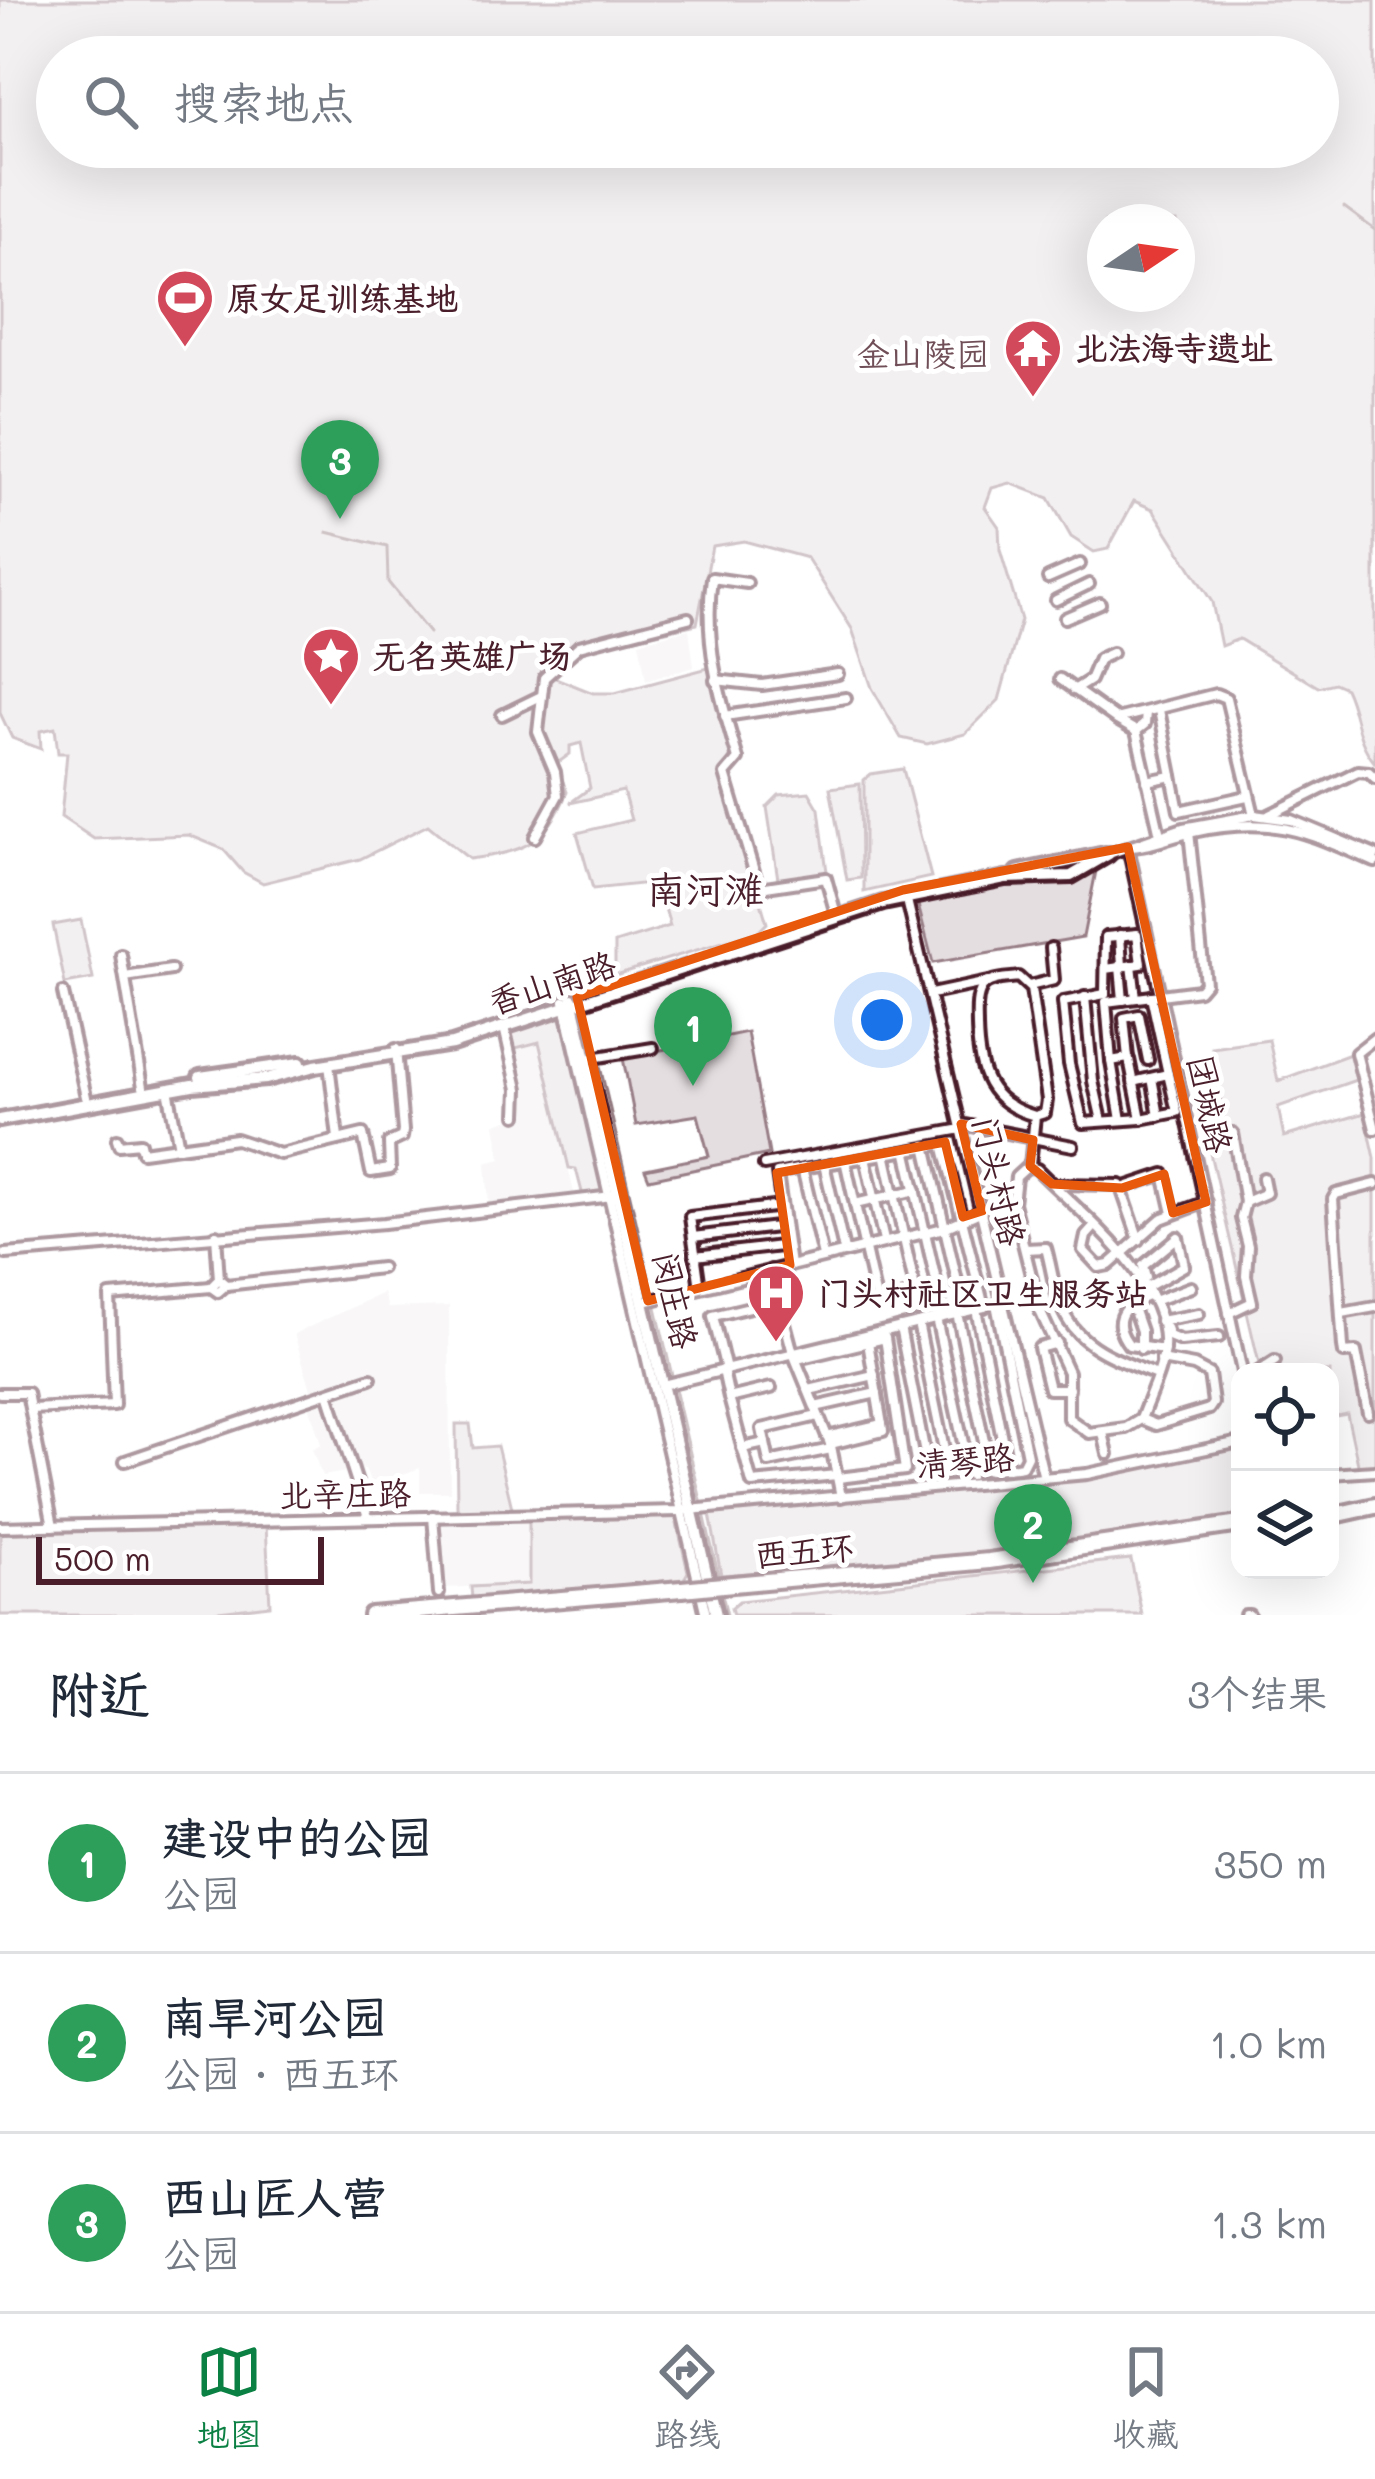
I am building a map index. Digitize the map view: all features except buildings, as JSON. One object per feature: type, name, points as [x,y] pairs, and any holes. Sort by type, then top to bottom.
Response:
[{"type":"highway","points":[[1339,1505],[1375,1497]]},
{"type":"highway","points":[[1339,1514],[1375,1507]]},
{"type":"highway","name":"西五环","points":[[371,1615],[734,1589],[1231,1530]]},
{"type":"highway","name":"西五环","points":[[472,1615],[683,1593]]},
{"type":"main road","name":"香山南路","points":[[0,1117],[142,1087],[452,1044],[835,911],[924,885],[1109,854]]},
{"type":"main road","name":"香山南路","points":[[0,1117],[266,1078],[396,1051],[571,1002],[906,896],[1005,878],[1071,876],[1109,854]]},
{"type":"main road","name":"闵庄路","points":[[571,1002],[589,1058],[713,1615]]},
{"type":"main road","name":"闵庄路","points":[[571,1002],[611,1196],[689,1511]]},
{"type":"street","points":[[1048,578],[1080,564]]},
{"type":"street","points":[[747,584],[712,578],[707,615],[715,680],[737,759],[725,774],[759,888],[826,878],[835,911]]},
{"type":"street","points":[[1056,600],[1089,584]]},
{"type":"street","points":[[1066,618],[1100,603]]},
{"type":"street","points":[[536,837],[558,795],[555,772],[538,733],[544,678],[572,650],[688,618]]},
{"type":"street","points":[[1074,690],[1090,680],[1099,659],[1112,653]]},
{"type":"street","points":[[715,680],[762,685],[838,674]]},
{"type":"street","points":[[1060,679],[1136,731],[1160,835]]},
{"type":"street","points":[[1116,719],[1216,694],[1226,698],[1254,815]]},
{"type":"street","points":[[502,715],[540,696]]},
{"type":"street","points":[[725,716],[846,698]]},
{"type":"street","points":[[1158,709],[1179,811],[1247,796]]},
{"type":"street","points":[[1136,731],[1145,724],[1146,712]]},
{"type":"street","points":[[1268,816],[1358,771],[1375,778]]},
{"type":"street","points":[[1147,782],[1172,776]]},
{"type":"street","name":"香山南路","points":[[1109,854],[1160,835],[1254,815],[1300,823],[1375,858]]},
{"type":"street","name":"香山南路","points":[[1128,847],[1240,824],[1281,826],[1375,858]]},
{"type":"street","points":[[1151,996],[1177,1112],[1082,1123],[1063,1002],[1199,990],[1205,982],[1189,832]]},
{"type":"street","name":"团城路","points":[[1128,847],[1240,1363]]},
{"type":"street","name":"门头村路","points":[[906,896],[1044,1478]]},
{"type":"street","points":[[1106,968],[1141,964],[1137,934],[1106,937],[1105,998],[1121,1120]]},
{"type":"street","points":[[1120,935],[1136,998]]},
{"type":"street","points":[[1029,986],[1054,980],[1051,948]]},
{"type":"street","points":[[121,955],[142,1087]]},
{"type":"street","points":[[1123,1000],[1125,966]]},
{"type":"street","points":[[125,977],[171,970]]},
{"type":"street","points":[[931,994],[989,982],[1018,976],[1029,986],[1047,1100],[1045,1112],[1035,1116],[1008,1106],[986,1078],[977,1038],[977,1007],[981,989],[989,982]]},
{"type":"street","points":[[63,993],[86,1097]]},
{"type":"street","points":[[1085,997],[1102,1121]]},
{"type":"street","points":[[1141,1118],[1124,1018],[1139,1015],[1148,1060]]},
{"type":"street","points":[[504,1027],[518,1089],[517,1114]]},
{"type":"street","points":[[1143,1036],[1159,1033]]},
{"type":"street","points":[[1375,1038],[1356,1053],[1375,1129]]},
{"type":"street","points":[[589,1058],[653,1048]]},
{"type":"street","points":[[117,1139],[119,1145],[140,1143],[142,1152],[236,1139],[280,1154],[363,1134],[371,1172],[390,1169],[389,1143],[404,1131],[396,1051]]},
{"type":"street","name":"闵庄路","points":[[589,1058],[667,1384],[689,1511]]},
{"type":"street","points":[[1111,1061],[1128,1058]]},
{"type":"street","points":[[329,1064],[338,1138]]},
{"type":"street","points":[[1133,1082],[1168,1074]]},
{"type":"street","points":[[1152,1078],[1160,1116]]},
{"type":"street","points":[[1093,1081],[1112,1079]]},
{"type":"street","points":[[168,1089],[179,1148]]},
{"type":"street","points":[[1030,1166],[1035,1116]]},
{"type":"street","points":[[764,1165],[962,1127],[1073,1146]]},
{"type":"street","points":[[1229,1313],[1252,1302],[1240,1212],[1245,1202],[1233,1133]]},
{"type":"street","points":[[926,1145],[990,1470]]},
{"type":"street","points":[[790,1265],[777,1173],[926,1145],[946,1147],[963,1216],[1008,1468]]},
{"type":"street","points":[[906,1149],[972,1485]]},
{"type":"street","points":[[844,1160],[877,1303],[916,1293],[885,1153]]},
{"type":"street","points":[[865,1157],[884,1240]]},
{"type":"street","points":[[824,1164],[844,1251]]},
{"type":"street","points":[[1030,1166],[1123,1256],[1150,1292]]},
{"type":"street","points":[[1030,1166],[1021,1169],[1013,1191],[1040,1311],[1066,1364],[1068,1418],[1076,1428],[1103,1433],[1141,1419],[1162,1355],[1162,1321]]},
{"type":"street","points":[[802,1168],[824,1256]]},
{"type":"street","points":[[1052,1184],[1122,1188],[1164,1174],[1173,1214]]},
{"type":"street","points":[[1245,1202],[1266,1193],[1263,1178]]},
{"type":"street","points":[[1368,1413],[1356,1352],[1344,1353],[1333,1198],[1375,1184]]},
{"type":"street","points":[[1122,1188],[1138,1240]]},
{"type":"street","points":[[855,1204],[916,1190]]},
{"type":"street","points":[[7,1254],[384,1223],[611,1196]]},
{"type":"street","points":[[1094,1227],[1083,1250],[1099,1267],[1109,1265],[1173,1214],[1205,1202]]},
{"type":"street","points":[[700,1288],[690,1217],[773,1207]]},
{"type":"street","points":[[963,1216],[982,1211]]},
{"type":"street","points":[[648,1301],[925,1232],[963,1221],[963,1216]]},
{"type":"street","points":[[693,1238],[777,1227]]},
{"type":"street","points":[[216,1235],[219,1284]]},
{"type":"street","points":[[1141,1419],[1156,1425],[1209,1409],[1213,1403],[1209,1373],[1125,1341],[1120,1328],[1121,1312],[1131,1302],[1150,1292],[1184,1266],[1178,1237],[1143,1266],[1150,1292],[1162,1321],[1173,1339],[1220,1337]]},
{"type":"street","points":[[695,1256],[781,1246]]},
{"type":"street","points":[[1025,1249],[1046,1248],[1063,1312],[1080,1335],[1102,1352],[1157,1375]]},
{"type":"street","points":[[32,1409],[114,1405],[110,1296],[381,1268]]},
{"type":"street","points":[[771,1270],[795,1356],[829,1443],[841,1497]]},
{"type":"street","points":[[1150,1292],[1191,1287]]},
{"type":"street","points":[[667,1384],[724,1370],[885,1338],[905,1470],[752,1483],[729,1398],[724,1370],[713,1316],[779,1300]]},
{"type":"street","points":[[1131,1302],[1142,1349]]},
{"type":"street","points":[[795,1356],[901,1327],[999,1303],[1027,1456],[1022,1466],[929,1474],[901,1327]]},
{"type":"street","points":[[1341,1312],[1375,1307]]},
{"type":"street","points":[[1162,1321],[1198,1314]]},
{"type":"street","points":[[918,1323],[950,1474]]},
{"type":"street","points":[[868,1342],[874,1375],[877,1393],[882,1424],[883,1431],[770,1462],[762,1429],[877,1393]]},
{"type":"street","points":[[1057,1343],[1039,1348],[1049,1389],[1069,1389]]},
{"type":"street","points":[[965,1354],[985,1350]]},
{"type":"street","points":[[906,1355],[924,1352]]},
{"type":"street","points":[[1044,1369],[1066,1364]]},
{"type":"street","points":[[809,1390],[874,1375]]},
{"type":"street","points":[[125,1460],[371,1378]]},
{"type":"street","points":[[974,1392],[1013,1385]]},
{"type":"street","points":[[729,1398],[771,1388]]},
{"type":"street","points":[[0,1393],[23,1390],[32,1409],[52,1526]]},
{"type":"street","points":[[913,1395],[932,1390]]},
{"type":"street","points":[[328,1393],[368,1517]]},
{"type":"street","points":[[918,1416],[953,1398]]},
{"type":"street","points":[[982,1428],[999,1424]]},
{"type":"street","points":[[1103,1433],[1108,1454]]},
{"type":"street","points":[[742,1448],[765,1443]]},
{"type":"street","name":"清琴路","points":[[689,1511],[1044,1478],[1129,1467],[1231,1444]]},
{"type":"street","points":[[1339,1473],[1375,1471]]},
{"type":"street","name":"北辛庄路","points":[[0,1527],[689,1511]]},
{"type":"street","points":[[433,1516],[439,1593]]},
{"type":"highlighted area","points":[[1128,847],[1206,1202],[1173,1213],[1164,1174],[1122,1188],[1052,1184],[1030,1166],[1033,1140],[961,1124],[982,1211],[963,1217],[945,1142],[777,1173],[790,1265],[648,1301],[577,997],[903,890]]},
{"type":"shaded area","points":[[689,629],[694,667],[646,680],[639,642]]},
{"type":"shaded area","points":[[539,1041],[574,1193],[489,1205],[486,1163],[501,1159],[495,1124],[514,1118],[513,1087],[519,1086],[512,1049]]},
{"type":"shaded area","points":[[383,1293],[388,1308],[449,1306],[450,1492],[420,1492],[420,1468],[372,1485],[365,1469],[322,1476],[312,1449],[321,1444],[308,1402],[314,1399],[294,1334]]},
{"type":"shaded area","points":[[529,1519],[529,1584],[443,1588],[438,1520]]},
{"type":"green space","name":"金山陵园","points":[[0,0],[1375,0],[1375,763],[1345,688],[1334,683],[1318,687],[1239,639],[1221,646],[1212,602],[1153,509],[1134,501],[1108,549],[1094,552],[1071,537],[1049,498],[1010,483],[992,488],[985,507],[999,527],[1000,550],[1021,620],[999,700],[965,734],[927,744],[901,738],[872,688],[852,629],[807,558],[744,541],[712,546],[697,624],[586,649],[553,677],[593,693],[615,693],[708,668],[733,752],[722,772],[767,923],[759,931],[615,975],[615,943],[670,926],[659,887],[650,883],[593,889],[577,833],[631,820],[623,791],[570,803],[590,788],[581,743],[570,746],[570,754],[556,764],[567,792],[551,824],[518,849],[469,859],[428,825],[360,859],[263,883],[243,872],[223,849],[189,835],[94,839],[61,817],[67,753],[58,753],[55,728],[40,731],[41,749],[12,738],[0,713]]},
{"type":"green space","points":[[903,769],[931,877],[864,892],[864,780],[871,774]]},
{"type":"green space","points":[[860,784],[861,878],[847,880],[830,788]]},
{"type":"green space","points":[[809,792],[819,809],[827,872],[778,879],[767,807],[779,795]]},
{"type":"green space","points":[[1096,871],[1083,937],[933,963],[917,901],[982,886],[1068,881]]},
{"type":"green space","points":[[81,920],[93,979],[65,984],[53,925]]},
{"type":"green space","points":[[560,1014],[605,1194],[583,1196],[576,1169],[569,1168],[539,1042],[512,1049],[509,1031]]},
{"type":"green space","points":[[747,1032],[769,1154],[649,1179],[645,1169],[709,1156],[698,1115],[636,1125],[623,1058]]},
{"type":"green space","points":[[1269,1040],[1278,1081],[1350,1054],[1356,1080],[1278,1107],[1284,1137],[1365,1113],[1375,1158],[1375,1468],[1359,1469],[1347,1414],[1339,1415],[1339,1363],[1259,1363],[1206,1136],[1226,1128],[1212,1048]]},
{"type":"green space","points":[[456,1424],[470,1424],[473,1448],[497,1446],[513,1512],[460,1511],[457,1507]]},
{"type":"green space","points":[[1231,1451],[1231,1516],[903,1562],[721,1575],[710,1514],[1087,1477]]},
{"type":"green space","points":[[675,1515],[688,1572],[684,1579],[472,1599],[471,1587],[529,1584],[529,1519]]},
{"type":"green space","points":[[266,1524],[270,1605],[184,1615],[0,1615],[0,1533]]},
{"type":"green space","points":[[1131,1559],[1142,1615],[733,1615],[731,1608],[739,1601]]},
{"type":"waterway","points":[[1344,207],[1375,230]]},
{"type":"waterway","points":[[327,532],[387,547],[388,582],[429,633]]},
{"type":"waterway","points":[[587,1013],[597,1052]]},
{"type":"waterway","points":[[599,1062],[719,1578]]},
{"type":"waterway","points":[[722,1594],[727,1615]]},
{"type":"place","name":"原女足训练基地","points":[[185,349]]},
{"type":"place","name":"北法海寺遗址","points":[[1033,399]]},
{"type":"place","name":"西山匠人营","points":[[340,519]]},
{"type":"place","name":"无名英雄广场","points":[[331,707]]},
{"type":"place","name":"建设中的公园","points":[[693,1086]]},
{"type":"place","name":"门头村社区卫生服务站","points":[[776,1344]]},
{"type":"place","name":"南旱河公园","points":[[1033,1583]]},
{"type":"district","name":"南河滩","points":[[705,890]]}]
